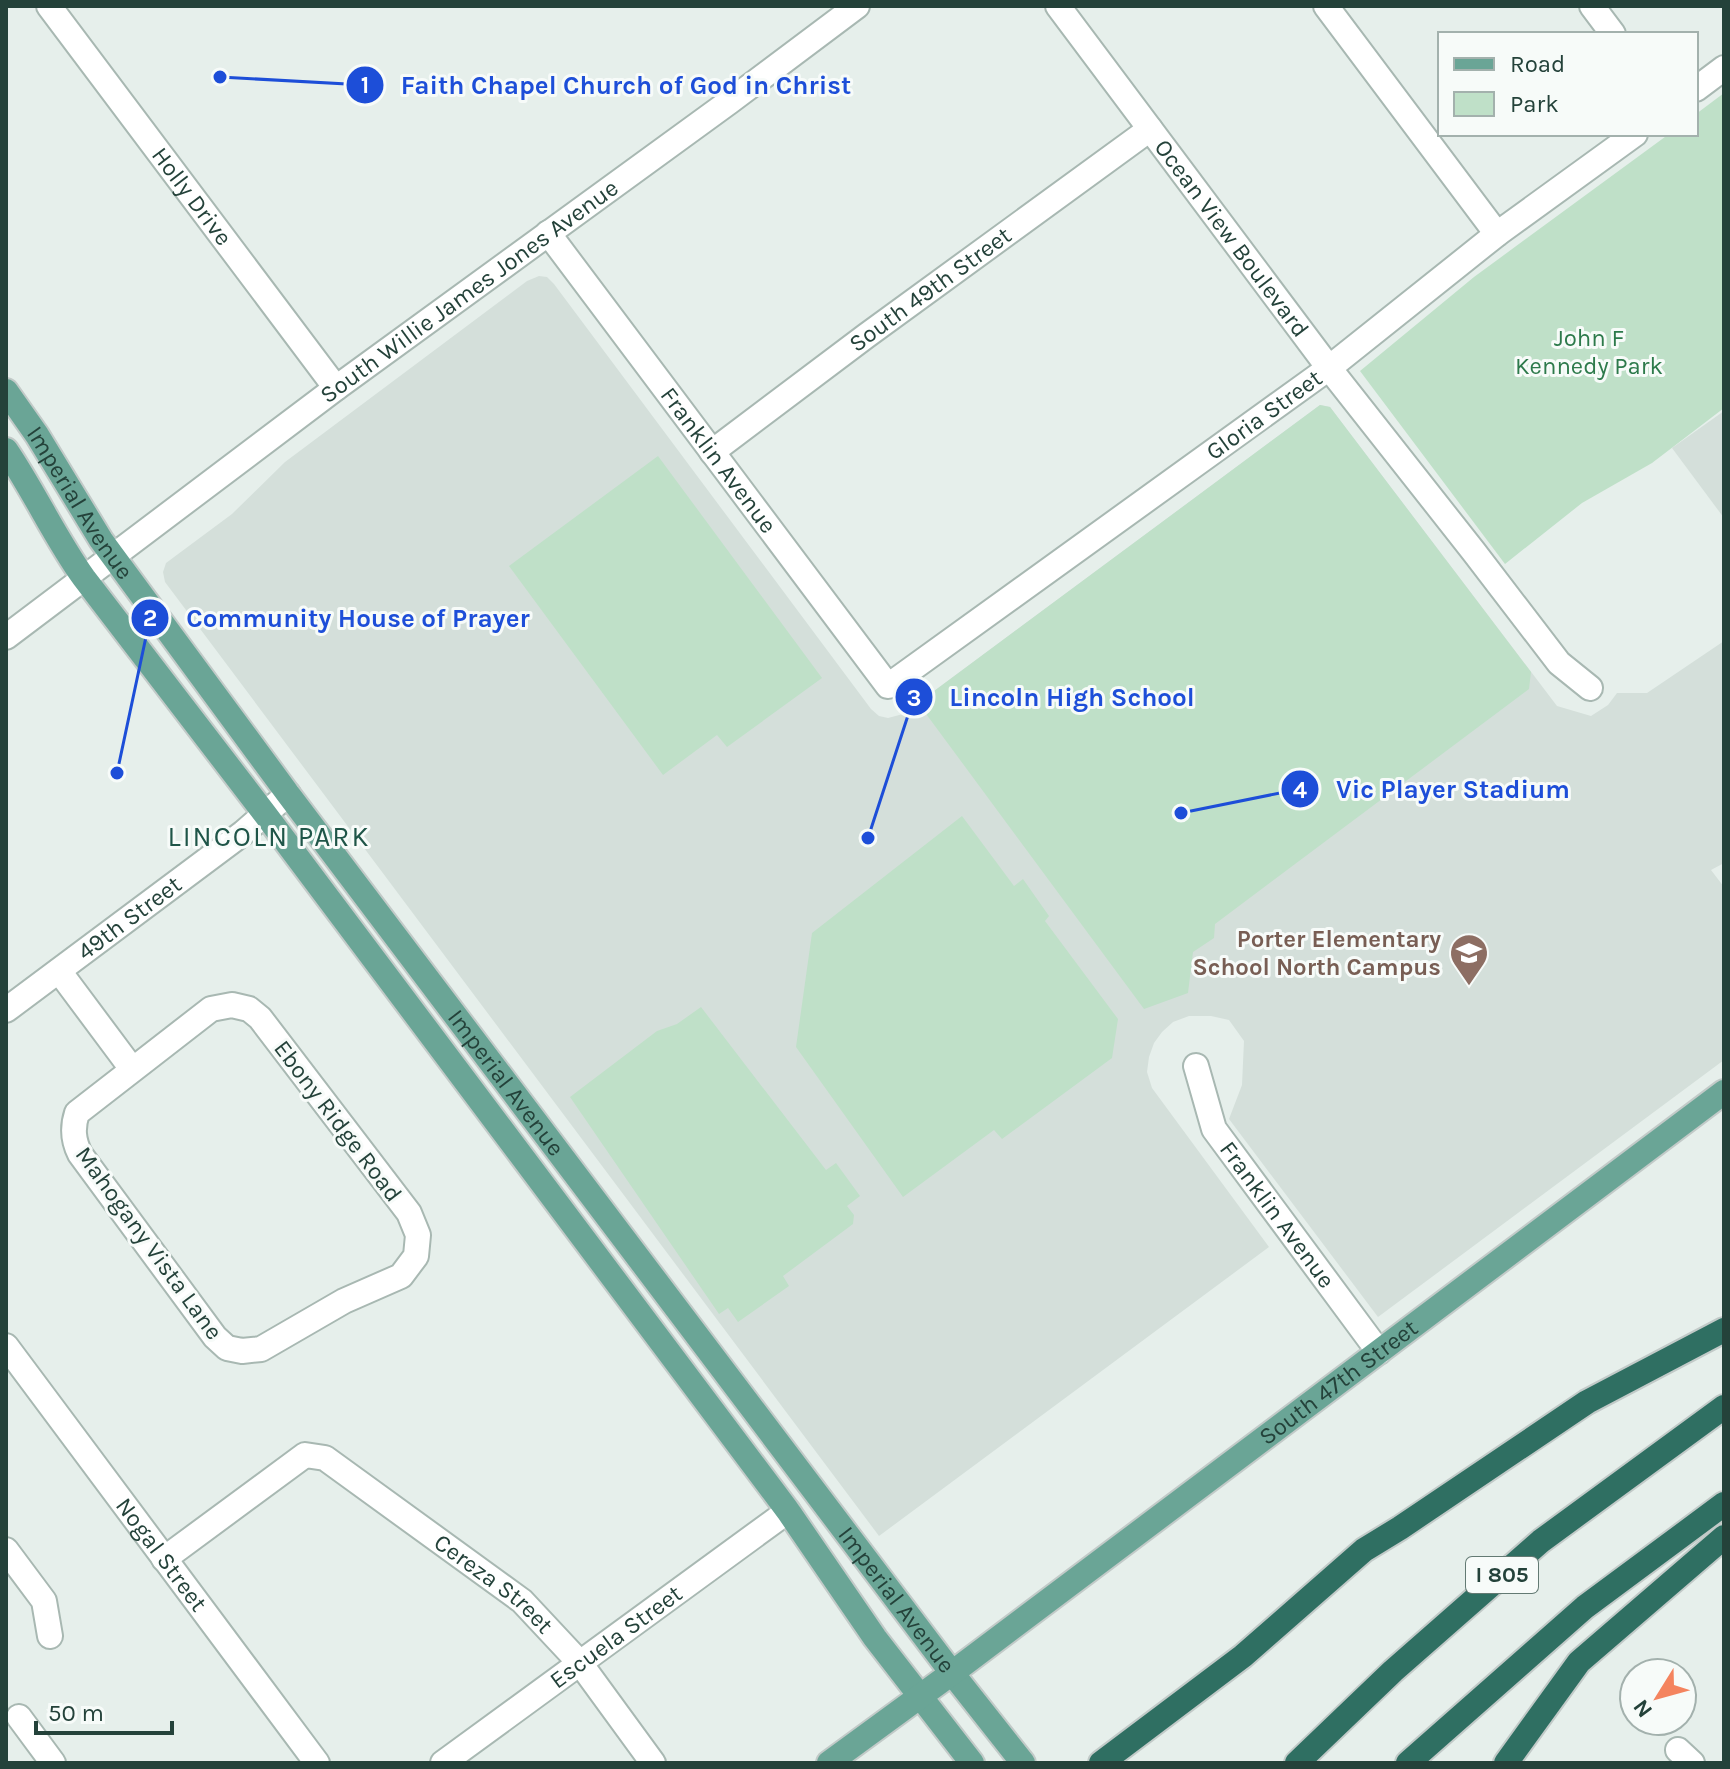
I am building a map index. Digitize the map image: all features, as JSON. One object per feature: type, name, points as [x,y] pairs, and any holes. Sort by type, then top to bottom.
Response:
[{"type":"highway","points":[[1101,1763],[1243,1656],[1364,1550],[1587,1402],[1724,1330]]},
{"type":"highway","name":"I 805","points":[[1297,1763],[1393,1671],[1541,1541],[1724,1407]]},
{"type":"highway","points":[[1408,1763],[1585,1607],[1724,1504]]},
{"type":"highway","points":[[1506,1763],[1579,1662],[1724,1537]]},
{"type":"main road","name":"Imperial Avenue","points":[[6,391],[37,435],[101,540],[288,794],[1023,1763]]},
{"type":"main road","name":"Imperial Avenue","points":[[6,450],[84,578],[788,1511],[875,1638],[972,1763]]},
{"type":"main road","name":"South 47th Street","points":[[829,1763],[1724,1092]]},
{"type":"street","name":"Holly Drive","points":[[49,6],[336,388]]},
{"type":"street","name":"South Willie James Jones Avenue","points":[[6,637],[336,388],[857,6]]},
{"type":"street","name":"Ocean View Boulevard","points":[[1058,6],[1329,368],[1559,663],[1590,688]]},
{"type":"street","points":[[1326,6],[1497,234]]},
{"type":"street","points":[[1592,6],[1612,32]]},
{"type":"street","points":[[1698,88],[1724,68]]},
{"type":"street","name":"South 49th Street","points":[[712,452],[1150,129]]},
{"type":"street","name":"Gloria Street","points":[[888,686],[1329,368],[1497,234],[1632,136]]},
{"type":"street","name":"Franklin Avenue","points":[[548,233],[888,686]]},
{"type":"street","name":"49th Street","points":[[6,1010],[236,839],[288,794]]},
{"type":"street","points":[[59,971],[132,1069]]},
{"type":"street","name":"Ebony Ridge Road","points":[[132,1069],[211,1009],[232,1005],[249,1009],[260,1018],[409,1213],[418,1235],[416,1256],[401,1276],[344,1301],[261,1349],[242,1351]]},
{"type":"street","name":"Franklin Avenue","points":[[1196,1066],[1214,1129],[1379,1352]]},
{"type":"street","name":"Mahogany Vista Lane","points":[[132,1069],[77,1113],[74,1141],[80,1154],[215,1337],[227,1348],[242,1351]]},
{"type":"street","name":"Nogal Street","points":[[6,1346],[317,1763]]},
{"type":"street","name":"Cereza Street","points":[[164,1559],[305,1455],[325,1458],[522,1601],[580,1663],[653,1763]]},
{"type":"street","name":"Escuela Street","points":[[443,1763],[788,1511]]},
{"type":"street","points":[[6,1550],[44,1601],[50,1636]]},
{"type":"street","points":[[19,1717],[53,1763]]},
{"type":"shaded area","points":[[539,276],[547,277],[554,284],[879,716],[888,718],[903,714],[1320,405],[1330,407],[1557,706],[1591,716],[1608,705],[1617,693],[1647,693],[1724,641],[1724,863],[1711,870],[1724,887],[1724,1060],[1378,1317],[1229,1119],[1242,1085],[1244,1041],[1229,1020],[1189,1016],[1173,1022],[1154,1043],[1149,1057],[1147,1072],[1152,1088],[1269,1247],[879,1536],[165,582],[163,572],[166,563],[232,514],[285,462],[527,281]]},
{"type":"shaded area","points":[[1724,411],[1724,518],[1672,448]]},
{"type":"green space","name":"John F Kennedy Park","points":[[1724,93],[1724,408],[1652,463],[1582,503],[1505,564],[1360,371],[1474,277],[1666,136],[1698,136],[1698,112]]},
{"type":"green space","points":[[1320,405],[1330,407],[1531,672],[1529,689],[1215,924],[1214,938],[1193,952],[1188,993],[1144,1009],[918,703]]},
{"type":"green space","points":[[658,456],[822,678],[727,747],[717,735],[663,775],[509,566]]},
{"type":"green space","points":[[962,816],[1014,886],[1023,879],[1049,916],[1045,921],[1118,1019],[1112,1058],[1002,1139],[994,1130],[903,1197],[796,1047],[812,933]]},
{"type":"green space","points":[[701,1007],[826,1170],[836,1163],[860,1196],[847,1206],[854,1215],[853,1224],[783,1276],[789,1286],[738,1322],[728,1308],[719,1314],[570,1097],[657,1031],[677,1024]]},
{"type":"place","name":"Faith Chapel Church of God in Christ","points":[[220,77]]},
{"type":"place","name":"Community House of Prayer","points":[[117,773]]},
{"type":"place","name":"Vic Player Stadium","points":[[1181,813]]},
{"type":"place","name":"Lincoln High School","points":[[868,838]]},
{"type":"place","name":"Porter Elementary School North Campus","points":[[1469,987]]},
{"type":"district","name":"LINCOLN PARK","points":[[269,836]]}]
